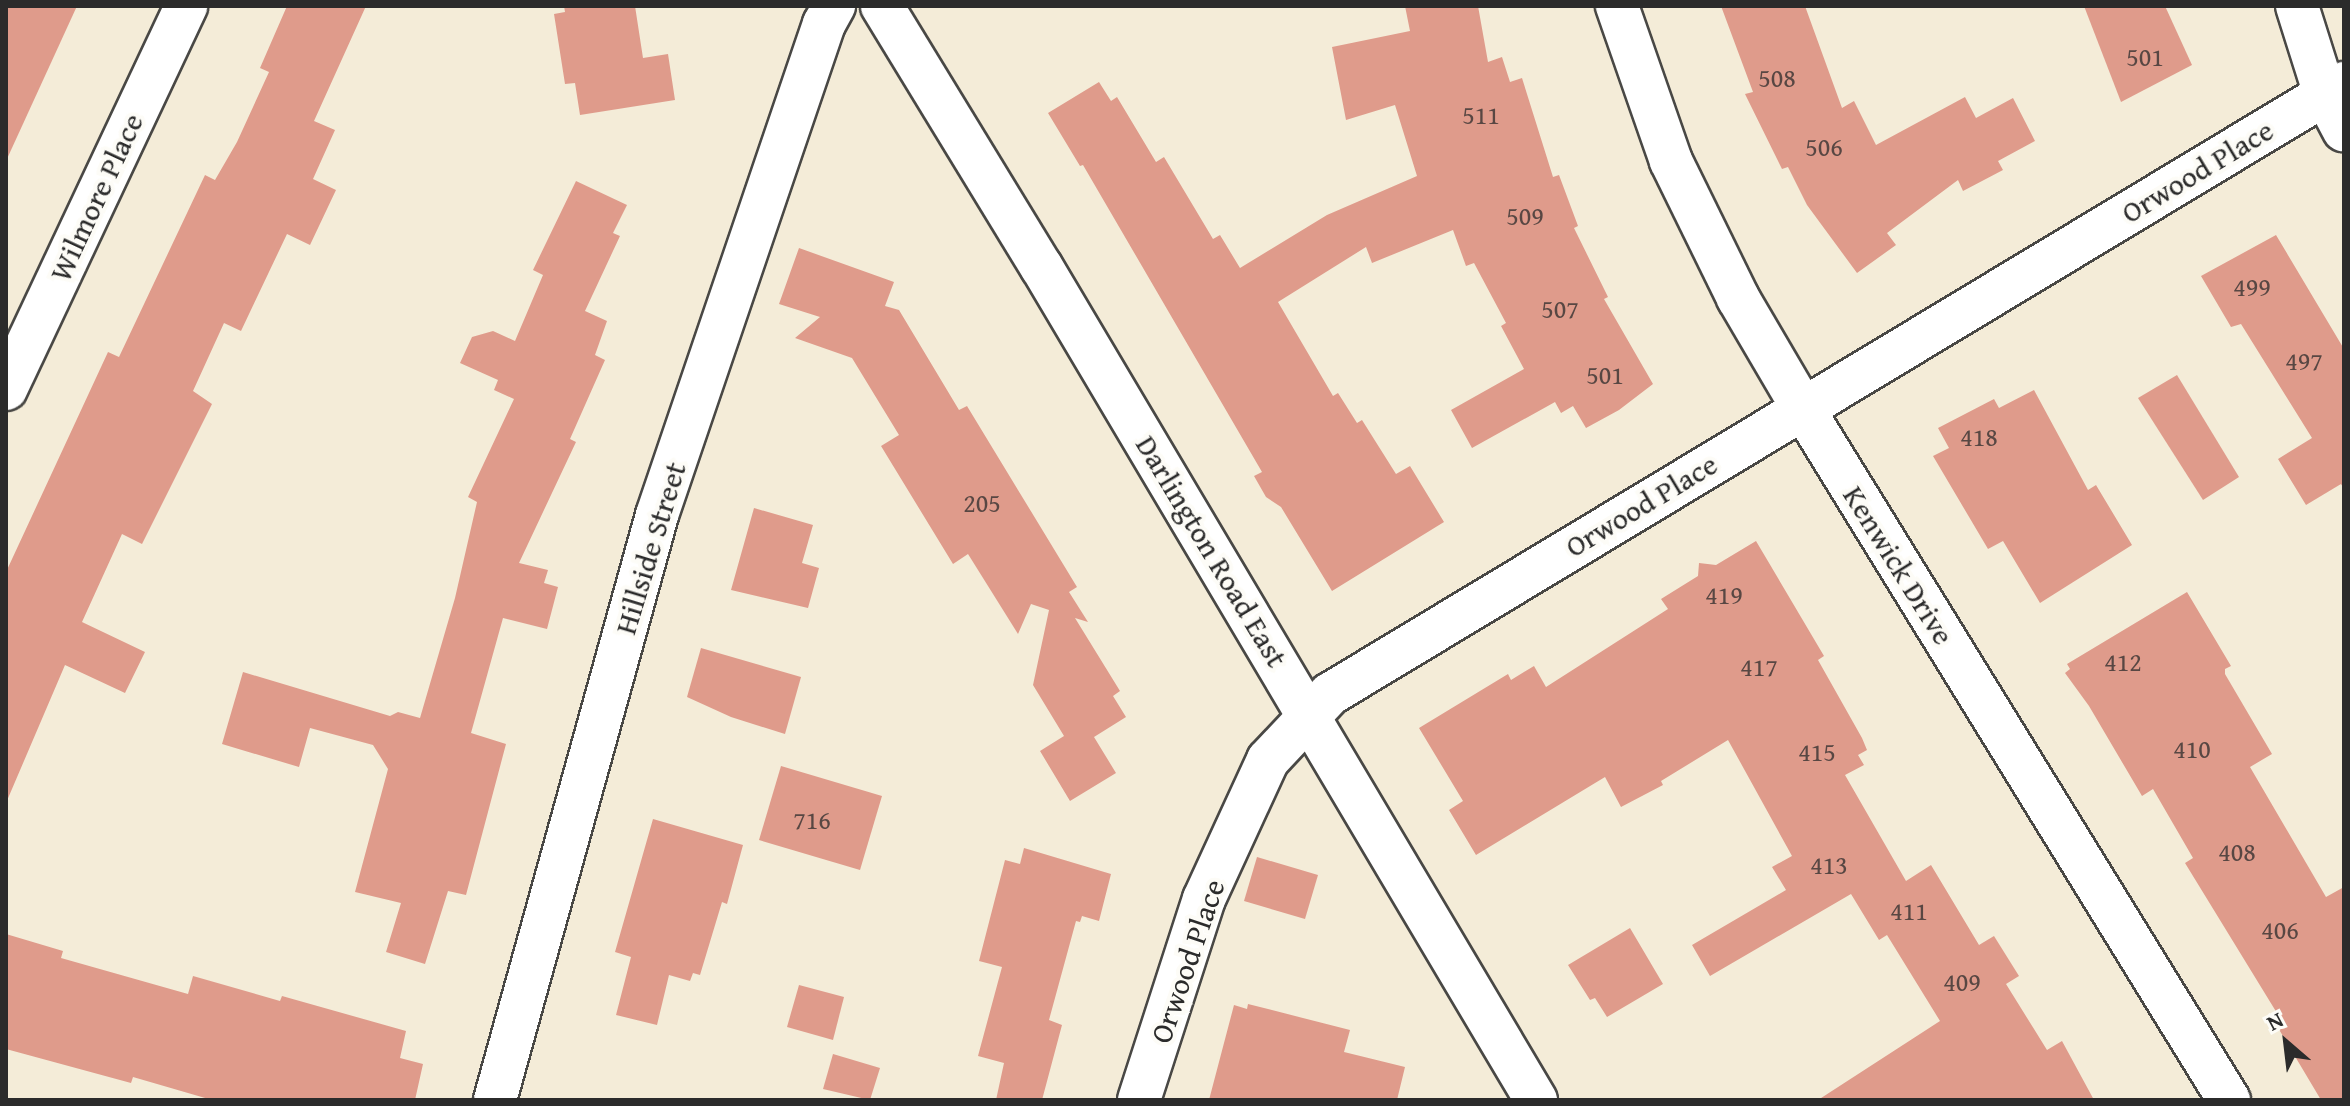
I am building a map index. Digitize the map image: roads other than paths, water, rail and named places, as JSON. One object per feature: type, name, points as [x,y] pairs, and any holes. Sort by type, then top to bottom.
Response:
[{"type":"street","name":"Wilmore Place","points":[[6,389],[186,6]]},
{"type":"street","name":"Hillside Street","points":[[495,1100],[657,515],[819,38],[834,6]]},
{"type":"street","name":"Darlington Road East","points":[[882,6],[1308,713],[1536,1100]]},
{"type":"street","name":"Kenwick Drive","points":[[1617,6],[1671,161],[1738,298],[2229,1100]]},
{"type":"street","points":[[2297,6],[2338,103]]},
{"type":"street","name":"Orwood Place","points":[[1139,1100],[1204,899],[1268,760],[1308,713],[1330,694],[1802,407],[2338,103]]}]
